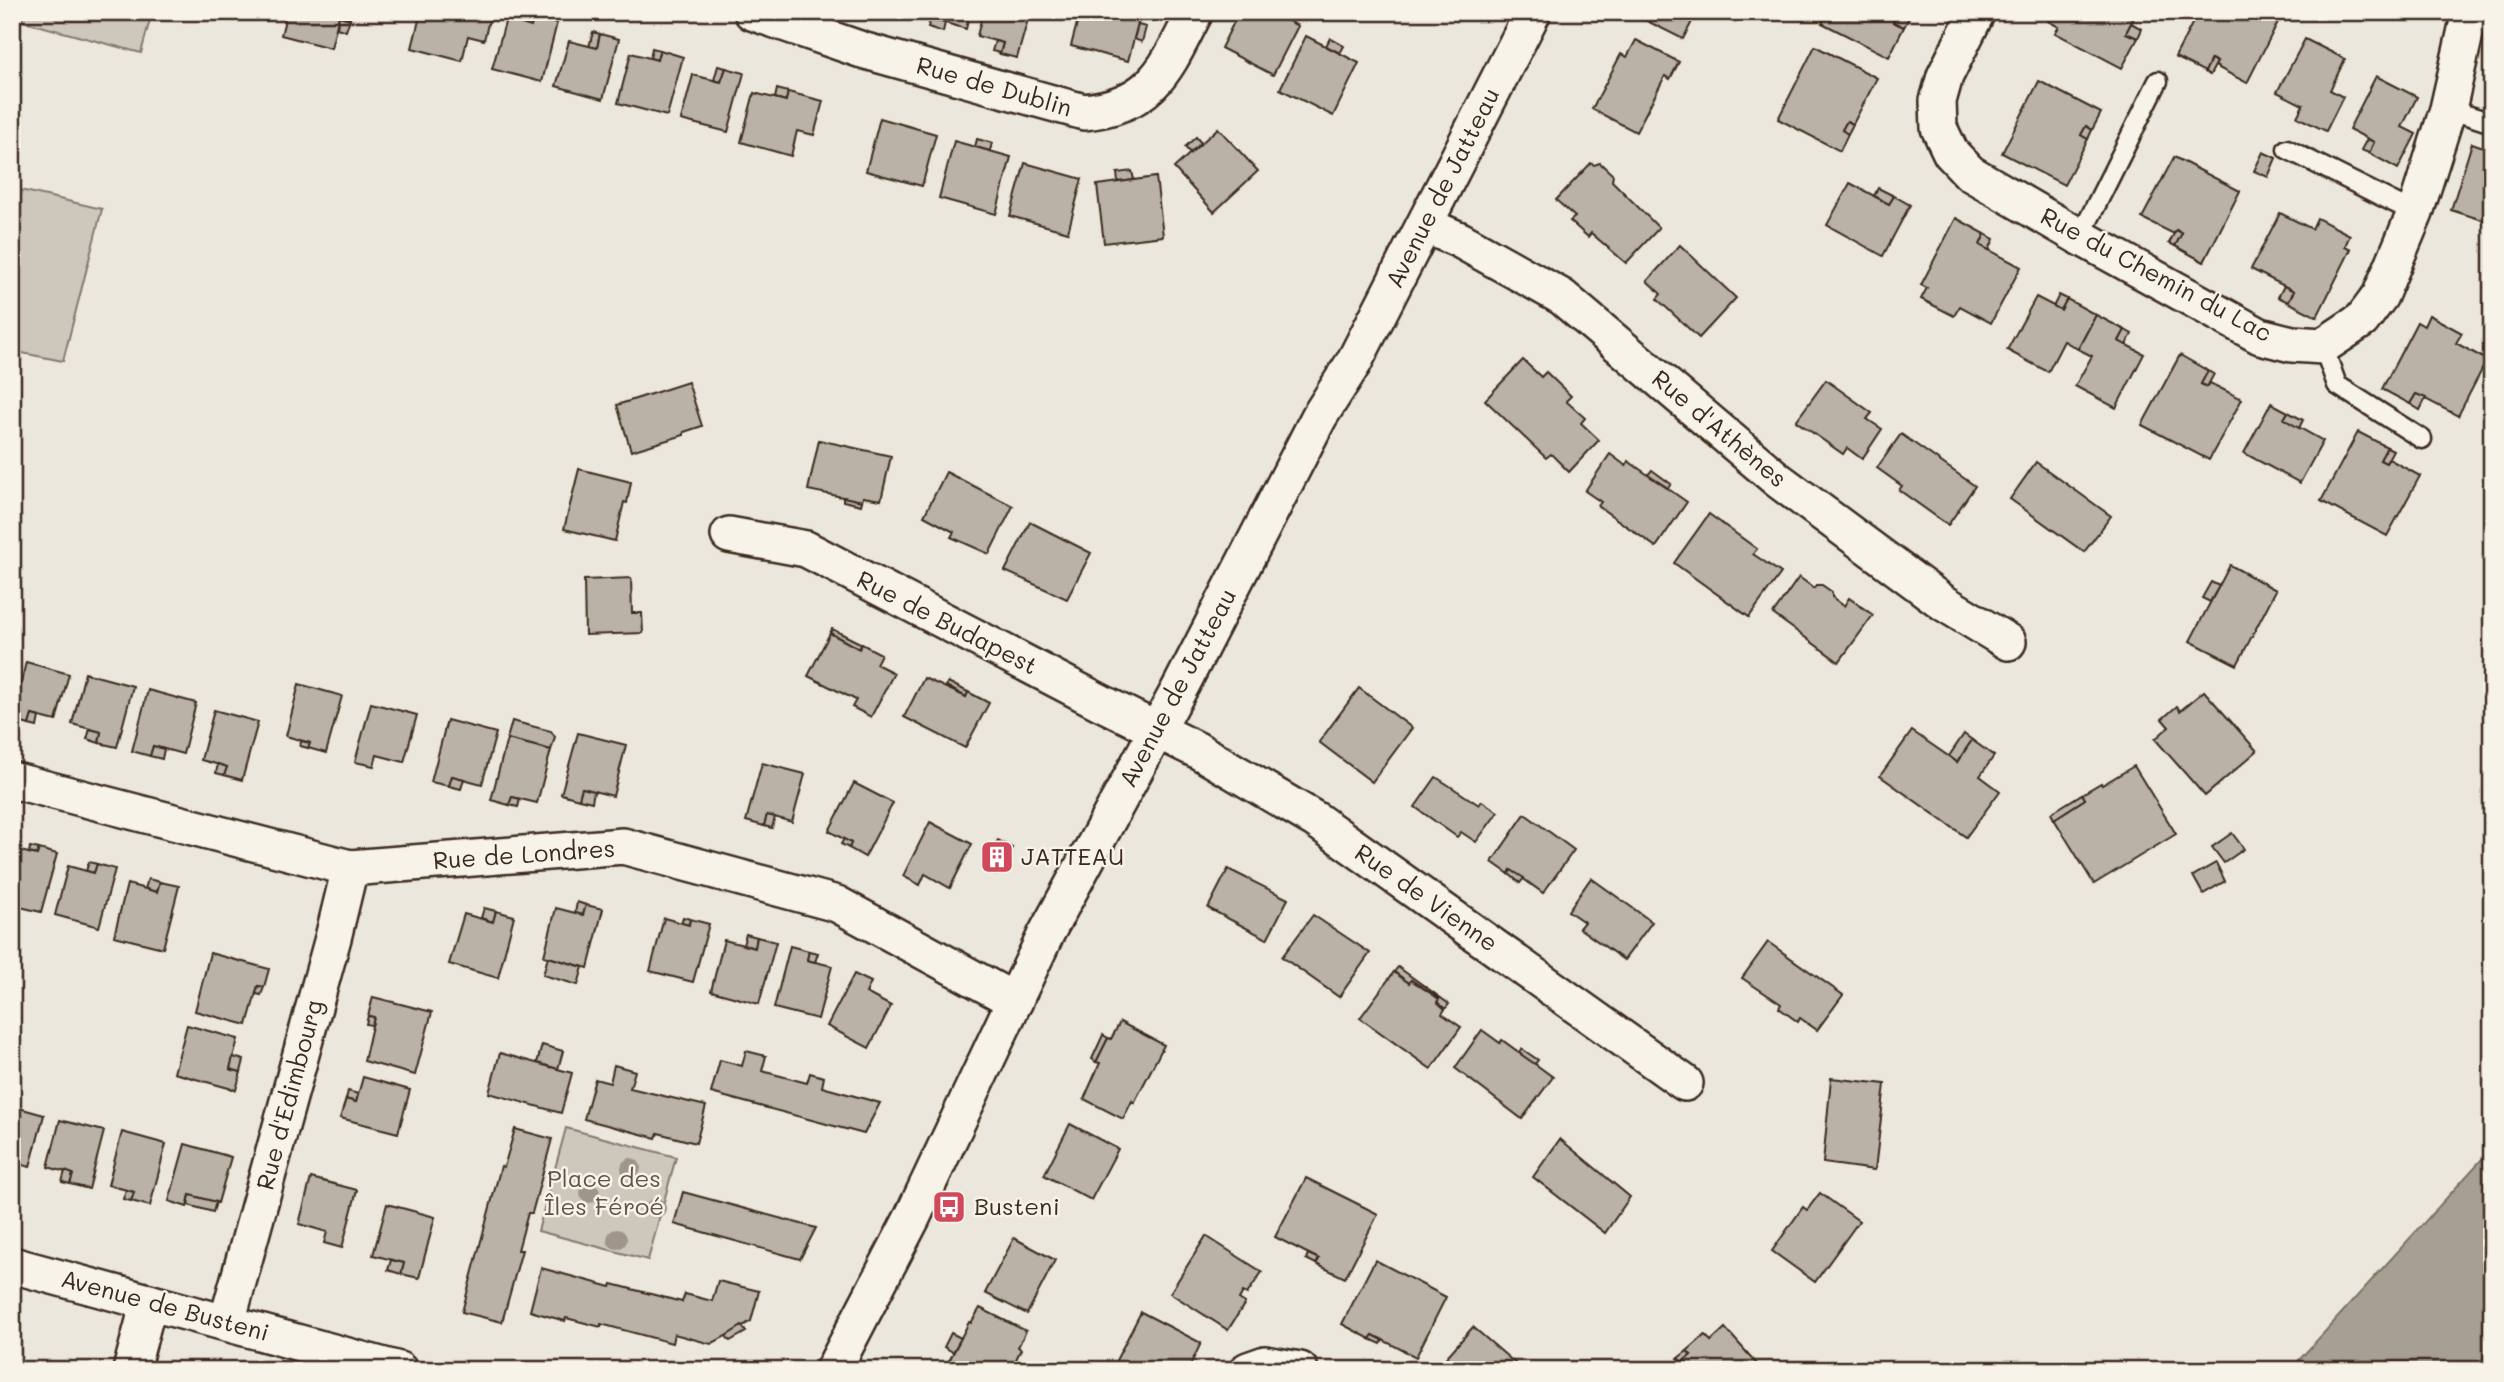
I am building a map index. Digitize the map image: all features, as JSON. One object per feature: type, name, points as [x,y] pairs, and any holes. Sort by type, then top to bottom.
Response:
[{"type":"street","name":"Rue de Dublin","points":[[752,12],[862,50],[1084,112],[1108,110],[1148,89],[1164,71],[1195,12]]},
{"type":"street","name":"Avenue de Jatteau","points":[[833,1370],[912,1218],[1046,934],[1158,730],[1319,417],[1354,362],[1533,12]]},
{"type":"street","name":"Rue du Chemin du Lac","points":[[1978,12],[1945,76],[1938,101],[1939,128],[1951,153],[1969,173],[2260,337],[2292,344],[2323,346]]},
{"type":"street","points":[[2323,346],[2362,320],[2380,296],[2415,213],[2448,109],[2470,12]]},
{"type":"street","name":"Rue d'Athènes","points":[[1425,225],[1460,240],[1562,297],[1778,480],[1944,603],[2008,642]]},
{"type":"street","name":"Rue de Budapest","points":[[729,535],[806,550],[1158,730]]},
{"type":"street","name":"Rue de Vienne","points":[[1158,730],[1198,750],[1316,820],[1685,1083]]},
{"type":"street","name":"Rue de Londres","points":[[12,780],[350,868],[623,846],[837,904],[1014,1001]]},
{"type":"street","name":"Rue d'Edimbourg","points":[[227,1322],[350,868]]},
{"type":"street","name":"Avenue de Busteni","points":[[12,1265],[227,1322],[307,1357],[399,1370]]},
{"type":"street","points":[[131,1370],[149,1302]]},
{"type":"street","points":[[1248,1370],[1265,1364],[1300,1370]]},
{"type":"lane","points":[[2080,237],[2158,81]]},
{"type":"lane","points":[[2448,109],[2492,123]]},
{"type":"lane","points":[[2287,149],[2415,213]]},
{"type":"lane","points":[[2323,346],[2337,385],[2422,439]]},
{"type":"green space","points":[[24,12],[152,12],[141,53],[22,21]]},
{"type":"green space","points":[[12,188],[102,209],[63,361],[12,351]]},
{"type":"green space","name":"Place des Îles Féroé","points":[[566,1128],[676,1157],[648,1260],[538,1231]]},
{"type":"green space","points":[[2492,1348],[2492,1370],[2472,1370]]},
{"type":"shaded area","points":[[2492,1148],[2492,1348],[2472,1370],[2290,1370]]},
{"type":"building","points":[[287,12],[351,12],[350,19],[339,16],[331,48],[281,35]]},
{"type":"building","points":[[421,12],[491,12],[484,40],[468,36],[462,61],[412,48]]},
{"type":"building","points":[[909,12],[970,12],[966,29]]},
{"type":"building","points":[[983,12],[1030,12],[1017,58],[1000,54],[1003,43],[977,36]]},
{"type":"building","points":[[1080,12],[1141,12],[1128,61],[1071,46]]},
{"type":"building","points":[[1239,12],[1272,12],[1298,26],[1273,75],[1221,48]]},
{"type":"building","points":[[1644,12],[1697,12],[1683,39],[1641,18]]},
{"type":"building","points":[[1818,12],[1898,12],[1893,22],[1904,27],[1889,57],[1822,23],[1826,16]]},
{"type":"building","points":[[1898,12],[1909,18],[1904,27],[1893,22]]},
{"type":"building","points":[[2052,12],[2137,12],[2126,33],[2138,38],[2122,68],[2055,33],[2059,27],[2048,21]]},
{"type":"building","points":[[2198,12],[2260,12],[2278,22],[2247,83],[2215,66],[2217,62],[2211,59],[2205,72],[2175,57]]},
{"type":"building","points":[[527,15],[534,17],[531,27],[524,25]]},
{"type":"building","points":[[339,16],[350,19],[346,31],[337,28]]},
{"type":"building","points":[[534,17],[557,23],[542,82],[492,69],[506,19],[531,27]]},
{"type":"building","points":[[930,19],[945,23],[943,32],[928,27]]},
{"type":"building","points":[[2131,23],[2142,29],[2138,38],[2126,33]]},
{"type":"building","points":[[1138,25],[1146,27],[1142,42],[1134,39]]},
{"type":"building","points":[[593,32],[600,34],[597,48],[589,47]]},
{"type":"building","points":[[600,34],[619,39],[603,99],[556,86],[569,41],[597,48]]},
{"type":"building","points":[[1306,36],[1359,63],[1333,116],[1280,89]]},
{"type":"building","points":[[1330,38],[1344,46],[1340,53],[1326,46]]},
{"type":"building","points":[[2305,39],[2345,59],[2330,90],[2343,97],[2326,131],[2297,117],[2303,105],[2277,92]]},
{"type":"building","points":[[1636,40],[1679,62],[1670,79],[1665,76],[1636,132],[1592,109],[1621,54],[1627,57]]},
{"type":"building","points":[[995,41],[1003,43],[1000,53],[992,51]]},
{"type":"building","points":[[1815,46],[1877,78],[1853,124],[1847,121],[1842,130],[1848,134],[1840,151],[1778,119]]},
{"type":"building","points":[[652,48],[660,50],[657,60],[650,58]]},
{"type":"building","points":[[660,50],[683,57],[667,116],[618,103],[631,53],[657,60]]},
{"type":"building","points":[[2211,59],[2217,62],[2210,75],[2205,72]]},
{"type":"building","points":[[718,66],[726,68],[721,82],[714,80]]},
{"type":"building","points":[[726,68],[744,73],[728,132],[681,120],[693,75],[721,82]]},
{"type":"building","points":[[2376,76],[2417,97],[2402,127],[2416,134],[2398,169],[2369,153],[2374,142],[2349,129]]},
{"type":"building","points":[[2039,81],[2101,113],[2092,130],[2086,126],[2081,135],[2088,139],[2064,185],[2002,153]]},
{"type":"building","points":[[777,89],[788,92],[786,101],[775,98]]},
{"type":"building","points":[[788,92],[823,101],[814,135],[797,131],[791,156],[741,142],[754,93],[786,101]]},
{"type":"building","points":[[880,118],[936,134],[922,186],[866,171]]},
{"type":"building","points":[[1847,121],[1853,124],[1848,134],[1842,130]]},
{"type":"building","points":[[2086,126],[2092,130],[2088,139],[2081,135]]},
{"type":"building","points":[[1218,128],[1258,171],[1214,212],[1174,168]]},
{"type":"building","points":[[1196,137],[1201,143],[1190,153],[1185,147]]},
{"type":"building","points":[[977,139],[992,143],[990,151],[975,147]]},
{"type":"building","points":[[2367,139],[2374,142],[2369,153],[2361,150]]},
{"type":"building","points":[[954,141],[1011,157],[996,214],[939,198]]},
{"type":"building","points":[[2472,143],[2492,150],[2492,223],[2451,210]]},
{"type":"building","points":[[2263,152],[2276,158],[2268,177],[2254,171]]},
{"type":"building","points":[[2174,157],[2240,191],[2204,262],[2175,246],[2182,233],[2176,230],[2174,234],[2142,218]]},
{"type":"building","points":[[1025,163],[1082,179],[1068,232],[1010,216]]},
{"type":"building","points":[[1591,163],[1600,163],[1613,175],[1612,181],[1659,228],[1626,263],[1591,233],[1588,237],[1570,221],[1575,217],[1556,200]]},
{"type":"building","points":[[1132,171],[1134,180],[1118,182],[1117,173]]},
{"type":"building","points":[[1156,177],[1163,236],[1104,243],[1097,185]]},
{"type":"building","points":[[1850,183],[1889,204],[1894,196],[1910,205],[1883,256],[1827,225]]},
{"type":"building","points":[[1878,188],[1894,196],[1889,204],[1874,196]]},
{"type":"building","points":[[2280,213],[2312,229],[2317,218],[2350,235],[2345,246],[2351,249],[2317,317],[2288,302],[2294,291],[2251,269]]},
{"type":"building","points":[[1956,218],[1985,234],[1980,245],[2021,267],[1991,323],[1960,306],[1954,316],[1921,299],[1927,288],[1921,285]]},
{"type":"building","points":[[2176,230],[2182,233],[2175,246],[2169,243]]},
{"type":"building","points":[[1985,234],[1994,239],[1989,250],[1980,245]]},
{"type":"building","points":[[1680,245],[1736,298],[1699,338],[1657,299],[1661,294],[1647,281]]},
{"type":"building","points":[[2284,286],[2294,291],[2288,302],[2278,297]]},
{"type":"building","points":[[2059,295],[2067,299],[2061,310],[2053,307]]},
{"type":"building","points":[[2036,297],[2061,310],[2067,299],[2096,315],[2078,349],[2064,341],[2048,372],[2007,350]]},
{"type":"building","points":[[2096,315],[2125,330],[2119,341],[2144,354],[2116,408],[2075,386],[2092,356],[2078,349]]},
{"type":"building","points":[[2429,315],[2462,333],[2456,343],[2487,360],[2458,416],[2416,394],[2410,404],[2382,389],[2417,322],[2424,326]]},
{"type":"building","points":[[2125,330],[2132,334],[2126,345],[2119,341]]},
{"type":"building","points":[[2180,355],[2208,371],[2201,384],[2207,387],[2210,383],[2242,399],[2209,460],[2142,425]]},
{"type":"building","points":[[1523,360],[1541,377],[1546,372],[1571,396],[1566,401],[1585,418],[1581,423],[1599,440],[1569,472],[1551,454],[1546,458],[1485,400]]},
{"type":"building","points":[[2208,371],[2214,374],[2207,387],[2201,384]]},
{"type":"building","points":[[1826,380],[1872,413],[1867,419],[1882,429],[1862,459],[1847,448],[1843,454],[1796,421]]},
{"type":"building","points":[[688,382],[702,426],[684,432],[684,435],[631,451],[617,405]]},
{"type":"building","points":[[2416,394],[2426,398],[2420,410],[2410,404]]},
{"type":"building","points":[[2271,403],[2288,412],[2284,419],[2323,441],[2300,483],[2244,453]]},
{"type":"building","points":[[2288,412],[2303,420],[2299,428],[2284,419]]},
{"type":"building","points":[[2358,432],[2387,447],[2380,460],[2386,463],[2389,459],[2420,476],[2387,536],[2321,501]]},
{"type":"building","points":[[1901,434],[1975,486],[1948,525],[1899,490],[1902,486],[1877,468]]},
{"type":"building","points":[[819,440],[891,456],[881,500],[863,497],[862,501],[808,490]]},
{"type":"building","points":[[2387,447],[2393,450],[2386,463],[2380,460]]},
{"type":"building","points":[[1610,454],[1626,466],[1628,461],[1687,502],[1656,547],[1598,506],[1601,502],[1585,491]]},
{"type":"building","points":[[2036,462],[2111,516],[2084,552],[2010,499]]},
{"type":"building","points":[[579,469],[631,482],[615,541],[564,529]]},
{"type":"building","points":[[1652,470],[1671,484],[1668,488],[1648,475]]},
{"type":"building","points":[[946,472],[1013,506],[989,554],[951,537],[954,532],[924,516]]},
{"type":"building","points":[[843,497],[862,501],[861,505],[843,501]]},
{"type":"building","points":[[1709,514],[1757,549],[1753,554],[1781,573],[1749,617],[1674,563]]},
{"type":"building","points":[[1030,522],[1091,553],[1067,599],[1005,571]]},
{"type":"building","points":[[2230,565],[2276,590],[2237,665],[2190,641]]},
{"type":"building","points":[[1799,577],[1814,588],[1816,585],[1822,585],[1844,606],[1849,598],[1873,615],[1839,662],[1773,614]]},
{"type":"building","points":[[631,578],[632,613],[642,613],[643,633],[585,635],[584,580]]},
{"type":"building","points":[[2211,582],[2219,586],[2210,602],[2202,598]]},
{"type":"building","points":[[832,629],[862,644],[859,649],[830,633]]},
{"type":"building","points":[[12,633],[17,634],[12,652]]},
{"type":"building","points":[[830,633],[859,649],[862,644],[881,654],[876,664],[894,673],[871,717],[852,707],[856,700],[808,676]]},
{"type":"building","points":[[26,662],[69,674],[56,721],[32,715],[29,725],[12,720]]},
{"type":"building","points":[[85,673],[133,686],[117,747],[99,743],[101,732],[72,724]]},
{"type":"building","points":[[924,678],[966,697],[968,692],[989,703],[965,748],[904,717]]},
{"type":"building","points":[[948,682],[968,692],[966,697],[946,686]]},
{"type":"building","points":[[299,684],[342,696],[326,753],[308,748],[310,743],[286,736]]},
{"type":"building","points":[[1359,688],[1412,728],[1372,782],[1319,742]]},
{"type":"building","points":[[148,690],[196,703],[183,754],[153,746],[150,756],[132,751]]},
{"type":"building","points":[[2204,691],[2257,751],[2205,796],[2155,739],[2169,727],[2162,719],[2177,706],[2180,711]]},
{"type":"building","points":[[371,703],[417,715],[404,762],[377,755],[374,766],[355,762]]},
{"type":"building","points":[[214,710],[258,722],[242,780],[224,775],[227,767],[201,760]]},
{"type":"building","points":[[32,715],[39,717],[37,727],[29,725]]},
{"type":"building","points":[[447,720],[496,733],[482,784],[452,776],[449,786],[431,782]]},
{"type":"building","points":[[512,721],[551,731],[555,737],[551,750],[507,739]]},
{"type":"building","points":[[90,729],[101,732],[99,743],[87,739]]},
{"type":"building","points":[[1912,731],[1957,762],[1972,740],[1994,756],[1980,776],[2000,791],[1966,837],[1880,776]]},
{"type":"building","points":[[578,733],[626,745],[613,796],[582,788],[579,799],[561,794]]},
{"type":"building","points":[[1964,734],[1972,740],[1957,762],[1949,756]]},
{"type":"building","points":[[507,739],[551,750],[537,803],[512,797],[509,805],[491,800]]},
{"type":"building","points":[[301,741],[310,743],[308,748],[300,746]]},
{"type":"building","points":[[153,746],[164,749],[162,759],[150,756]]},
{"type":"building","points":[[762,763],[805,774],[792,822],[767,815],[764,826],[746,821]]},
{"type":"building","points":[[218,764],[227,767],[224,775],[216,773]]},
{"type":"building","points":[[2134,766],[2176,834],[2094,884],[2054,819],[2085,799],[2082,794]]},
{"type":"building","points":[[452,776],[464,779],[461,789],[449,786]]},
{"type":"building","points":[[1436,777],[1479,805],[1482,801],[1498,812],[1476,842],[1461,832],[1457,837],[1415,807]]},
{"type":"building","points":[[854,783],[893,803],[865,857],[849,848],[851,843],[829,831]]},
{"type":"building","points":[[582,788],[594,791],[592,802],[579,799]]},
{"type":"building","points":[[2082,794],[2085,799],[2054,819],[2051,813]]},
{"type":"building","points":[[512,797],[520,799],[518,807],[509,805]]},
{"type":"building","points":[[1525,814],[1574,850],[1543,893],[1511,870],[1509,874],[1492,862]]},
{"type":"building","points":[[767,815],[775,817],[772,828],[764,826]]},
{"type":"building","points":[[930,822],[972,844],[950,888],[925,874],[920,885],[903,876]]},
{"type":"building","points":[[2232,833],[2244,849],[2224,863],[2212,847]]},
{"type":"building","points":[[844,839],[851,843],[849,848],[841,844]]},
{"type":"building","name":"JATTEAU","points":[[998,840],[1012,848],[997,875],[982,867]]},
{"type":"building","points":[[30,847],[39,849],[37,855],[29,853]]},
{"type":"building","points":[[12,849],[37,855],[39,849],[57,854],[41,912],[12,905]]},
{"type":"building","points":[[89,862],[97,864],[94,873],[86,871]]},
{"type":"building","points":[[2216,863],[2225,881],[2203,894],[2193,876]]},
{"type":"building","points":[[97,864],[115,869],[99,927],[55,915],[68,866],[94,873]]},
{"type":"building","points":[[1228,869],[1288,899],[1267,939],[1208,908]]},
{"type":"building","points":[[1511,870],[1524,878],[1520,883],[1509,874]]},
{"type":"building","points":[[1591,878],[1652,922],[1624,960],[1579,928],[1584,922],[1568,911]]},
{"type":"building","points":[[148,879],[160,882],[157,892],[145,889]]},
{"type":"building","points":[[160,882],[179,886],[163,948],[114,936],[127,884],[157,892]]},
{"type":"building","points":[[577,902],[586,905],[583,915],[575,913]]},
{"type":"building","points":[[586,905],[603,909],[588,968],[544,956],[556,908],[583,915]]},
{"type":"building","points":[[484,908],[496,911],[493,922],[481,918]]},
{"type":"building","points":[[496,911],[514,916],[498,978],[449,964],[464,914],[493,922]]},
{"type":"building","points":[[1313,915],[1370,953],[1339,997],[1282,957]]},
{"type":"building","points":[[683,917],[690,919],[689,925],[681,923]]},
{"type":"building","points":[[664,918],[689,925],[690,919],[709,924],[693,982],[650,971]]},
{"type":"building","points":[[746,934],[757,937],[755,948],[743,945]]},
{"type":"building","points":[[757,937],[776,942],[759,1004],[711,991],[724,940],[755,948]]},
{"type":"building","points":[[1768,942],[1843,995],[1817,1030],[1800,1018],[1798,1022],[1779,1008],[1781,1004],[1742,978]]},
{"type":"building","points":[[790,946],[809,951],[807,960],[832,966],[818,1019],[774,1008]]},
{"type":"building","points":[[809,951],[818,953],[815,962],[807,960]]},
{"type":"building","points":[[210,953],[269,969],[264,987],[258,986],[247,1025],[195,1011]]},
{"type":"building","points":[[548,957],[583,967],[578,985],[543,975]]},
{"type":"building","points":[[1398,967],[1449,1004],[1445,1009],[1437,1002],[1439,999],[1394,972]]},
{"type":"building","points":[[1394,972],[1439,999],[1437,1002],[1445,1009],[1442,1014],[1461,1027],[1431,1069],[1360,1018]]},
{"type":"building","points":[[854,974],[871,982],[866,993],[891,1006],[869,1048],[827,1026]]},
{"type":"building","points":[[258,986],[264,987],[261,995],[256,994]]},
{"type":"building","points":[[373,997],[432,1012],[415,1075],[364,1061],[374,1017],[368,1016]]},
{"type":"building","points":[[368,1016],[374,1017],[372,1025],[366,1024]]},
{"type":"building","points":[[1120,1022],[1164,1045],[1123,1119],[1084,1099],[1100,1063],[1096,1062]]},
{"type":"building","points":[[187,1025],[238,1039],[230,1069],[241,1072],[236,1090],[174,1073]]},
{"type":"building","points":[[1482,1030],[1500,1043],[1502,1040],[1553,1077],[1522,1119],[1455,1068]]},
{"type":"building","points":[[1103,1035],[1108,1038],[1096,1062],[1092,1059]]},
{"type":"building","points":[[542,1045],[563,1051],[558,1069],[537,1063]]},
{"type":"building","points":[[1522,1049],[1538,1060],[1535,1064],[1519,1053]]},
{"type":"building","points":[[746,1051],[766,1056],[762,1071],[807,1083],[810,1073],[824,1077],[822,1087],[880,1103],[864,1134],[711,1093],[720,1060],[742,1066]]},
{"type":"building","points":[[500,1053],[572,1073],[561,1113],[489,1093]]},
{"type":"building","points":[[233,1057],[244,1060],[241,1072],[230,1069]]},
{"type":"building","points":[[614,1065],[635,1071],[630,1088],[706,1106],[696,1143],[658,1133],[656,1138],[584,1119],[595,1079],[610,1083]]},
{"type":"building","points":[[363,1077],[410,1090],[398,1133],[340,1118],[346,1099],[356,1102]]},
{"type":"building","points":[[1831,1078],[1885,1084],[1875,1170],[1823,1163]]},
{"type":"building","points":[[348,1091],[358,1094],[356,1102],[346,1099]]},
{"type":"building","points":[[12,1106],[44,1115],[30,1167],[12,1162]]},
{"type":"building","points":[[60,1120],[104,1131],[89,1189],[70,1184],[73,1174],[48,1167]]},
{"type":"building","points":[[1070,1124],[1118,1149],[1091,1200],[1044,1175]]},
{"type":"building","points":[[515,1129],[552,1139],[532,1213],[528,1213],[518,1250],[522,1250],[502,1322],[462,1312],[501,1166],[504,1167]]},
{"type":"building","points":[[122,1132],[166,1144],[150,1206],[131,1201],[134,1192],[108,1185]]},
{"type":"building","points":[[1560,1139],[1630,1197],[1605,1233],[1533,1177]]},
{"type":"building","points":[[185,1144],[231,1157],[218,1203],[190,1195],[187,1207],[169,1201]]},
{"type":"building","points":[[65,1171],[73,1174],[70,1184],[62,1182]]},
{"type":"building","points":[[311,1178],[357,1190],[342,1248],[324,1243],[327,1232],[299,1224]]},
{"type":"building","points":[[1306,1178],[1378,1214],[1345,1278],[1316,1264],[1319,1259],[1275,1237]]},
{"type":"building","points":[[126,1190],[134,1192],[131,1201],[123,1199]]},
{"type":"building","points":[[683,1192],[816,1228],[800,1259],[674,1224]]},
{"type":"building","points":[[1820,1193],[1859,1221],[1815,1282],[1772,1251],[1803,1207],[1807,1210]]},
{"type":"building","points":[[190,1195],[216,1202],[213,1212],[188,1205]]},
{"type":"building","points":[[387,1204],[435,1217],[419,1278],[401,1274],[404,1263],[373,1255]]},
{"type":"building","points":[[1206,1236],[1262,1272],[1247,1294],[1243,1292],[1239,1299],[1245,1303],[1228,1330],[1170,1293]]},
{"type":"building","points":[[1014,1238],[1055,1260],[1027,1314],[985,1293]]},
{"type":"building","points":[[1308,1254],[1319,1259],[1316,1264],[1306,1259]]},
{"type":"building","points":[[391,1260],[404,1263],[401,1274],[388,1270]]},
{"type":"building","points":[[1375,1260],[1446,1297],[1416,1357],[1373,1335],[1370,1339],[1342,1324]]},
{"type":"building","points":[[541,1268],[682,1302],[685,1294],[712,1301],[718,1281],[759,1291],[751,1321],[726,1336],[711,1344],[674,1334],[672,1343],[601,1324],[601,1327],[566,1318],[565,1321],[530,1311]]},
{"type":"building","points":[[980,1308],[1026,1331],[1011,1370],[950,1370],[946,1367],[969,1322],[971,1323]]},
{"type":"building","points":[[1141,1312],[1201,1343],[1188,1370],[1111,1370]]},
{"type":"building","points":[[742,1326],[746,1332],[730,1341],[726,1336]]},
{"type":"building","points":[[1473,1327],[1523,1370],[1435,1370]]},
{"type":"building","points":[[1725,1328],[1757,1364],[1750,1370],[1674,1370],[1691,1355],[1687,1351],[1705,1335],[1711,1341]]},
{"type":"building","points":[[951,1333],[961,1338],[953,1352],[944,1347]]},
{"type":"building","points":[[1373,1335],[1383,1340],[1381,1344],[1370,1339]]},
{"type":"building","points":[[1687,1351],[1691,1355],[1682,1362],[1678,1358]]},
{"type":"place","name":"JATTEAU","points":[[997,857]]},
{"type":"place","name":"Busteni","points":[[949,1207]]}]
